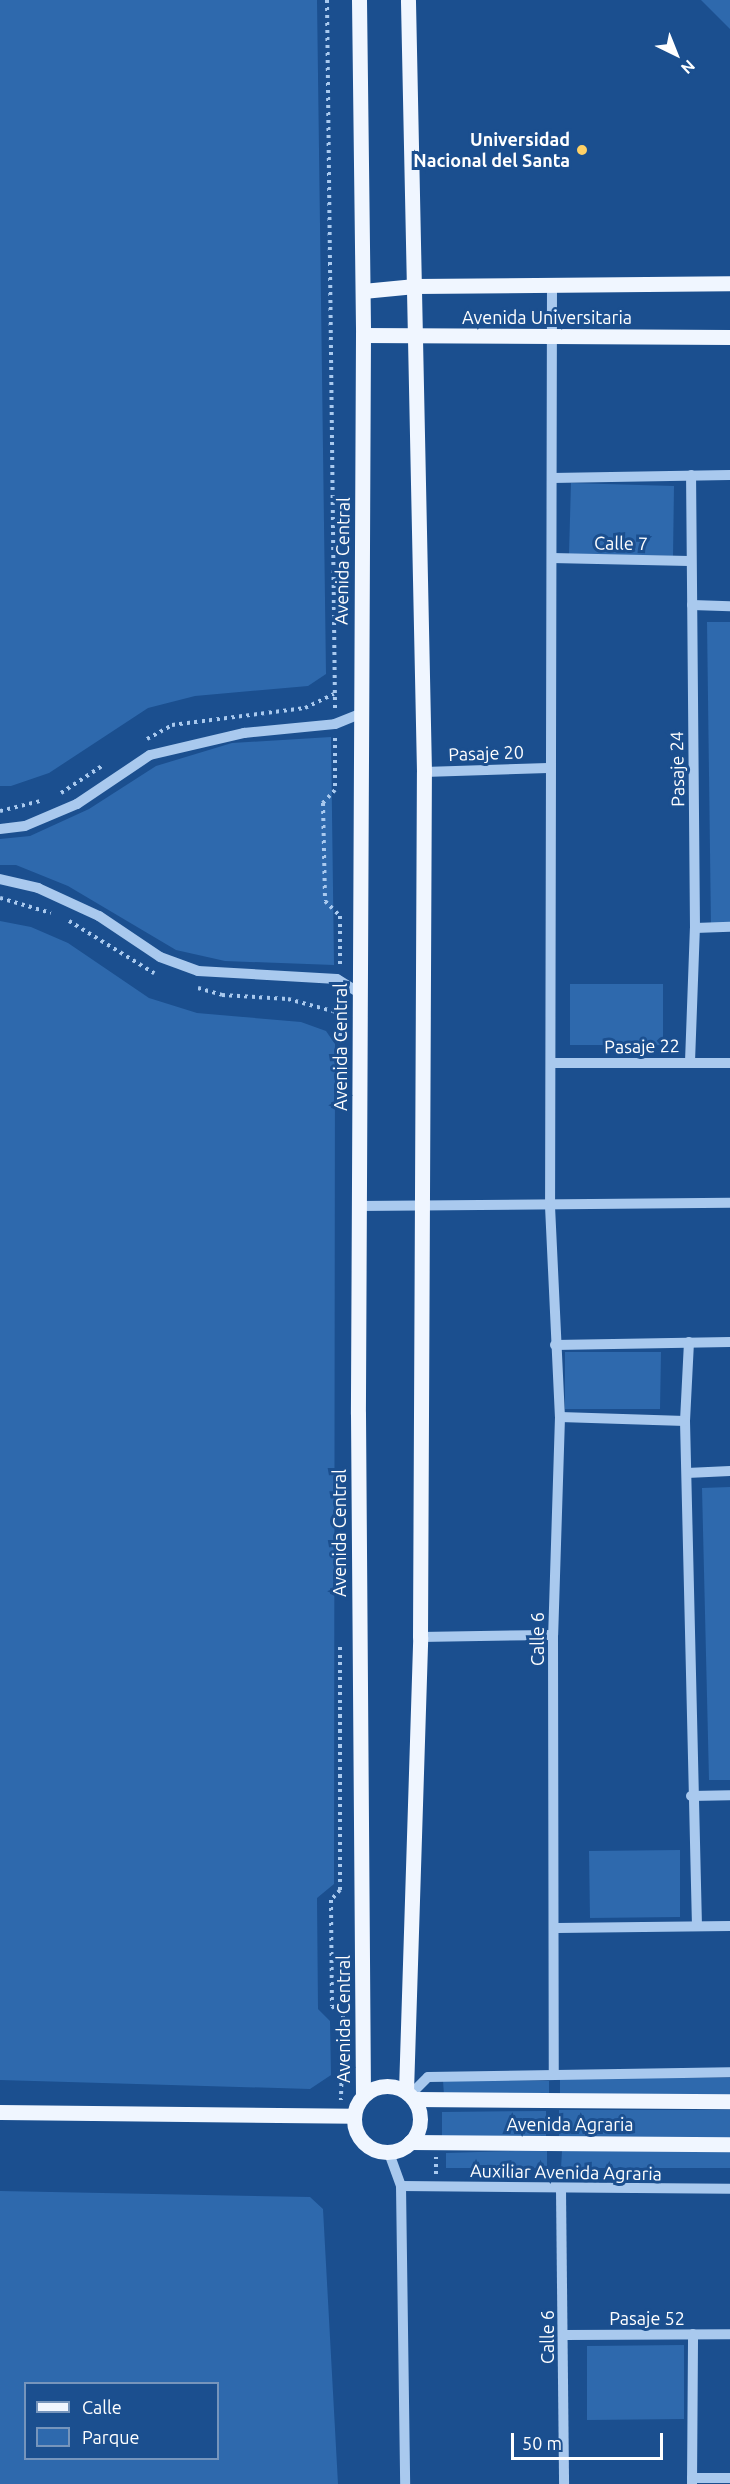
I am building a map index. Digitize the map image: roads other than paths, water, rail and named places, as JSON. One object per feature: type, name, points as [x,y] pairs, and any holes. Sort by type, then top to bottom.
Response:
[{"type":"main road","name":"Avenida Central","points":[[359,0],[363,291],[359,993],[363,2094]]},
{"type":"main road","points":[[347,2116],[367,2146],[390,2153],[410,2142],[420,2122],[410,2095],[420,1637],[424,772],[417,335],[408,0]]},
{"type":"main road","points":[[363,291],[415,286],[730,283]]},
{"type":"main road","name":"Avenida Universitaria","points":[[363,335],[553,338],[730,337]]},
{"type":"main road","points":[[347,2116],[363,2094],[384,2085],[410,2095]]},
{"type":"main road","name":"Avenida Agraria","points":[[410,2095],[730,2101]]},
{"type":"main road","points":[[0,2112],[347,2116]]},
{"type":"main road","name":"Avenida Agraria","points":[[410,2142],[730,2144]]},
{"type":"street","name":"Calle 6","points":[[552,284],[552,558],[548,768],[554,1063],[550,1206],[560,1417],[553,1635],[557,1928],[554,2071]]},
{"type":"street","points":[[552,478],[730,475]]},
{"type":"street","name":"Pasaje 24","points":[[690,1062],[695,928],[692,605],[689,561],[691,476]]},
{"type":"street","name":"Calle 7","points":[[552,558],[689,561]]},
{"type":"street","points":[[692,605],[730,606]]},
{"type":"street","points":[[0,829],[26,826],[77,804],[150,755],[244,733],[335,724],[360,714]]},
{"type":"street","name":"Pasaje 20","points":[[424,772],[548,768]]},
{"type":"street","points":[[0,879],[38,888],[99,916],[160,957],[198,971],[340,981],[359,993]]},
{"type":"street","points":[[695,928],[730,927]]},
{"type":"street","name":"Pasaje 22","points":[[554,1063],[730,1063]]},
{"type":"street","points":[[359,1206],[730,1203]]},
{"type":"street","points":[[689,1342],[685,1421],[691,1796],[697,1926]]},
{"type":"street","points":[[555,1345],[730,1342]]},
{"type":"street","points":[[560,1417],[685,1421]]},
{"type":"street","points":[[687,1473],[730,1471]]},
{"type":"street","points":[[420,1637],[553,1635]]},
{"type":"street","points":[[691,1796],[730,1795]]},
{"type":"street","points":[[557,1928],[730,1926]]},
{"type":"street","points":[[410,2095],[428,2077],[554,2071],[730,2072]]},
{"type":"street","points":[[390,2153],[401,2186],[405,2484]]},
{"type":"street","name":"Auxiliar Avenida Agraria","points":[[401,2186],[561,2190],[730,2189]]},
{"type":"street","name":"Calle 6","points":[[561,2190],[564,2484]]},
{"type":"street","points":[[693,2334],[692,2481],[730,2478]]},
{"type":"street","name":"Pasaje 52","points":[[564,2335],[730,2334]]},
{"type":"place","name":"Universidad Nacional del Santa","points":[[582,150]]}]
